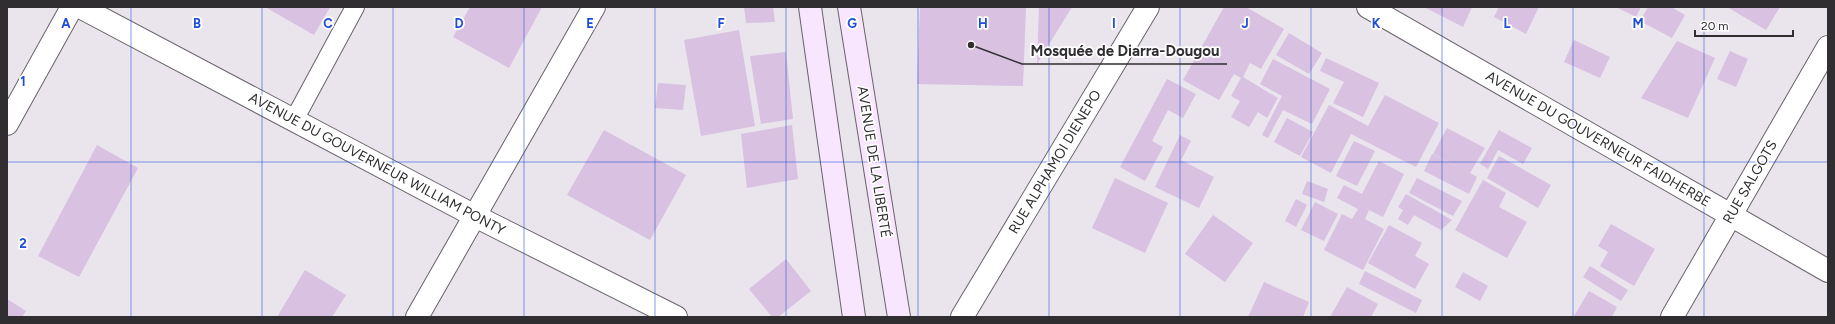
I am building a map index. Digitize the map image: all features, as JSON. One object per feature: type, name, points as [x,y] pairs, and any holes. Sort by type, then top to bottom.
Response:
[{"type":"main road","points":[[810,7],[854,317]]},
{"type":"main road","name":"AVENUE DE LA LIBERTÉ","points":[[849,7],[899,317]]},
{"type":"street","points":[[7,124],[72,7]]},
{"type":"street","name":"AVENUE DU GOUVERNEUR WILLIAM PONTY","points":[[80,7],[475,216],[676,317]]},
{"type":"street","points":[[418,317],[594,7]]},
{"type":"street","name":"RUE ALPHAMOI DIENEPO","points":[[962,317],[1148,7]]},
{"type":"street","name":"AVENUE DU GOUVERNEUR FAIDHERBE","points":[[1368,7],[1828,271]]},
{"type":"street","name":"RUE SALGOTS","points":[[1672,317],[1828,47]]},
{"type":"lane","points":[[294,120],[355,7]]},
{"type":"building","points":[[265,7],[330,7],[314,35]]},
{"type":"building","points":[[470,7],[542,7],[509,68],[453,37]]},
{"type":"building","points":[[744,7],[773,7],[775,22],[746,23]]},
{"type":"building","points":[[920,7],[1026,7],[1023,86],[917,84]]},
{"type":"building","points":[[1039,7],[1072,7],[1037,64]]},
{"type":"building","points":[[1224,7],[1246,7],[1284,29],[1261,69],[1250,63],[1243,77],[1278,98],[1267,118],[1258,112],[1249,127],[1231,117],[1240,101],[1231,96],[1241,78],[1234,74],[1219,100],[1183,80]]},
{"type":"building","points":[[1424,7],[1472,7],[1463,27]]},
{"type":"building","points":[[1499,7],[1539,7],[1526,34],[1494,17]]},
{"type":"building","points":[[1616,7],[1641,7],[1636,17]]},
{"type":"building","points":[[1648,7],[1671,7],[1685,15],[1672,38],[1640,21]]},
{"type":"building","points":[[1727,7],[1780,7],[1766,30]]},
{"type":"building","points":[[739,30],[755,126],[701,136],[684,40]]},
{"type":"building","points":[[1289,33],[1322,53],[1309,74],[1276,55]]},
{"type":"building","points":[[1574,40],[1610,57],[1600,78],[1564,62]]},
{"type":"building","points":[[1677,41],[1715,58],[1688,118],[1641,98]]},
{"type":"building","points":[[1730,51],[1748,59],[1736,87],[1717,79]]},
{"type":"building","points":[[786,52],[793,119],[761,124],[750,56]]},
{"type":"building","points":[[1326,58],[1379,83],[1363,117],[1333,103],[1344,82],[1320,71]]},
{"type":"building","points":[[1273,59],[1330,89],[1312,124],[1283,110],[1268,138],[1262,135],[1282,96],[1260,84]]},
{"type":"building","points":[[1167,79],[1196,94],[1183,118],[1168,110],[1152,141],[1163,147],[1145,181],[1120,167]]},
{"type":"building","points":[[658,83],[686,85],[683,110],[655,108]]},
{"type":"building","points":[[1385,95],[1439,123],[1416,167],[1351,134],[1331,173],[1301,157],[1329,105],[1368,126]]},
{"type":"building","points":[[1287,118],[1313,132],[1300,156],[1274,142]]},
{"type":"building","points":[[792,125],[798,179],[747,188],[741,134]]},
{"type":"building","points":[[1447,128],[1485,148],[1470,173],[1477,177],[1469,194],[1424,171],[1432,154],[1466,171],[1433,154]]},
{"type":"building","points":[[604,130],[686,175],[650,240],[567,195]]},
{"type":"building","points":[[1499,130],[1532,148],[1523,164],[1498,150],[1488,169],[1480,164]]},
{"type":"building","points":[[1180,135],[1191,141],[1181,160],[1214,177],[1199,208],[1155,187]]},
{"type":"building","points":[[1354,141],[1375,151],[1357,186],[1336,176]]},
{"type":"building","points":[[97,145],[138,168],[79,277],[38,256]]},
{"type":"building","points":[[1499,156],[1551,185],[1538,208],[1487,178]]},
{"type":"building","points":[[1379,161],[1404,174],[1383,217],[1369,210],[1365,219],[1384,229],[1363,270],[1324,250],[1342,214],[1352,219],[1358,209],[1337,198],[1344,185],[1362,194]]},
{"type":"building","points":[[1115,178],[1168,203],[1145,253],[1092,228]]},
{"type":"building","points":[[1417,178],[1462,201],[1453,216],[1409,193]]},
{"type":"building","points":[[1483,180],[1506,193],[1499,207],[1527,222],[1507,258],[1455,230]]},
{"type":"building","points":[[1307,181],[1328,189],[1324,202],[1302,194]]},
{"type":"building","points":[[1406,194],[1452,220],[1441,230],[1414,215],[1408,225],[1398,219],[1403,210],[1398,207]]},
{"type":"building","points":[[1296,199],[1307,205],[1296,227],[1285,221]]},
{"type":"building","points":[[1315,202],[1338,214],[1324,241],[1301,230]]},
{"type":"building","points":[[1213,215],[1253,243],[1225,282],[1185,254]]},
{"type":"building","points":[[1611,224],[1655,249],[1634,286],[1600,266],[1608,252],[1598,246]]},
{"type":"building","points":[[1389,225],[1422,243],[1415,256],[1429,264],[1415,289],[1368,263]]},
{"type":"building","points":[[786,259],[811,291],[778,317],[772,317],[749,289]]},
{"type":"building","points":[[1590,266],[1628,290],[1621,301],[1583,277]]},
{"type":"building","points":[[305,270],[346,295],[332,317],[277,317]]},
{"type":"building","points":[[1365,271],[1422,300],[1416,313],[1359,284]]},
{"type":"building","points":[[1463,272],[1488,286],[1480,301],[1455,287]]},
{"type":"building","points":[[1264,282],[1309,302],[1303,317],[1248,317]]},
{"type":"building","points":[[1347,287],[1378,304],[1371,317],[1330,317]]},
{"type":"building","points":[[1589,291],[1617,307],[1612,317],[1574,316]]},
{"type":"building","points":[[7,299],[26,311],[22,317],[7,317]]},
{"type":"place","name":"Mosquée de Diarra-Dougou","points":[[971,45]]}]
